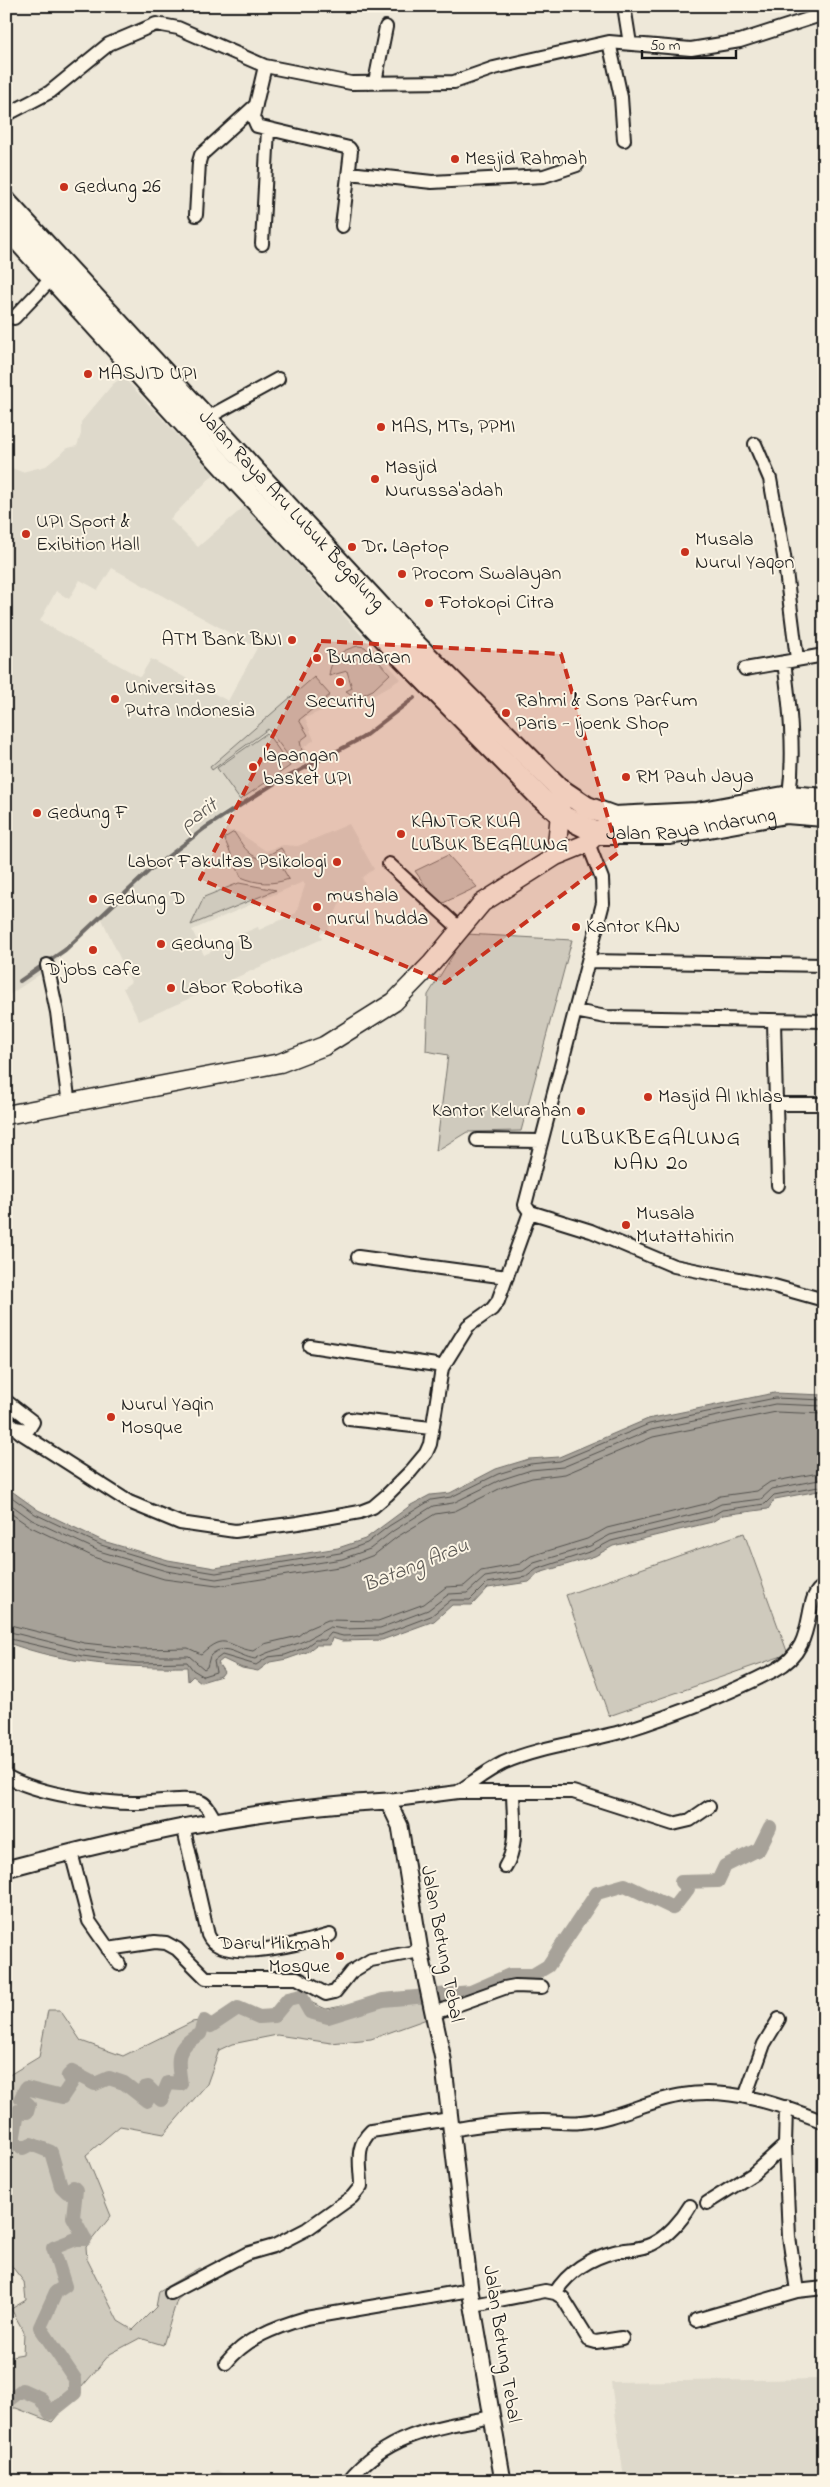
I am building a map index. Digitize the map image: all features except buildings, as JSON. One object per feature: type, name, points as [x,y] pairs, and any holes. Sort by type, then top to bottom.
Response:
[{"type":"main road","name":"Jalan Raya Aru Lubuk Begalung","points":[[6,202],[140,344],[406,648],[540,797],[561,815]]},
{"type":"main road","name":"Jalan Raya Aru Lubuk Begalung","points":[[6,227],[125,359],[406,648],[560,789],[587,807]]},
{"type":"main road","points":[[125,359],[140,344]]},
{"type":"main road","points":[[556,856],[561,815],[560,789]]},
{"type":"main road","name":"Jalan Raya Indarung","points":[[587,807],[614,817],[697,812],[789,796],[824,799]]},
{"type":"main road","name":"Jalan Raya Indarung","points":[[561,815],[593,838],[670,834],[786,813],[824,816]]},
{"type":"main road","points":[[6,1115],[69,1105],[280,1063],[324,1046],[394,1002],[432,963],[482,903],[556,856],[593,838],[614,817]]},
{"type":"street","points":[[624,6],[630,44]]},
{"type":"street","points":[[6,115],[50,92],[109,44],[156,24],[178,28],[265,66],[351,83],[454,82],[494,68],[609,42],[691,49],[740,41],[824,14]]},
{"type":"street","points":[[374,82],[386,27]]},
{"type":"street","points":[[609,42],[621,97],[624,140]]},
{"type":"street","points":[[265,66],[254,120],[257,126],[351,150],[342,226]]},
{"type":"street","points":[[196,215],[201,155],[257,104]]},
{"type":"street","points":[[262,244],[268,129]]},
{"type":"street","points":[[349,172],[432,182],[544,176],[578,165]]},
{"type":"street","points":[[14,318],[53,277]]},
{"type":"street","points":[[205,419],[278,379]]},
{"type":"street","points":[[755,444],[770,479],[784,556],[791,661],[793,746],[793,770],[789,796]]},
{"type":"street","points":[[745,669],[824,655]]},
{"type":"street","points":[[593,838],[602,879],[603,903],[525,1205],[530,1212],[591,1231],[674,1266],[774,1286],[824,1300]]},
{"type":"street","points":[[389,864],[460,929]]},
{"type":"street","points":[[588,961],[824,965]]},
{"type":"street","points":[[47,965],[57,1012],[69,1105]]},
{"type":"street","points":[[576,1011],[606,1017],[824,1021]]},
{"type":"street","points":[[774,1021],[778,1104],[778,1185]]},
{"type":"street","points":[[778,1104],[824,1104]]},
{"type":"street","points":[[477,1140],[541,1141]]},
{"type":"street","points":[[11,1424],[129,1502],[180,1523],[235,1531],[298,1523],[360,1512],[373,1507],[411,1471],[426,1453],[430,1444],[431,1428],[442,1368],[468,1326],[492,1309],[498,1301],[530,1212]]},
{"type":"street","points":[[358,1257],[508,1277]]},
{"type":"street","points":[[310,1346],[436,1365],[442,1368]]},
{"type":"street","points":[[6,1401],[33,1422],[28,1430],[11,1424]]},
{"type":"street","points":[[349,1419],[431,1428]]},
{"type":"street","points":[[458,1792],[504,1763],[624,1730],[734,1689],[777,1669],[793,1658],[799,1650],[809,1623],[810,1603],[820,1588],[824,1586]]},
{"type":"street","points":[[6,1776],[38,1789],[108,1801],[199,1802],[205,1805],[214,1820]]},
{"type":"street","points":[[6,1869],[183,1825],[296,1808],[388,1801],[458,1792],[573,1792],[663,1823],[673,1824],[690,1820],[709,1807]]},
{"type":"street","points":[[506,1867],[509,1862],[514,1834],[513,1792]]},
{"type":"street","name":"Jalan Betung Tebal","points":[[388,1801],[400,1826],[420,1950],[433,2004],[443,2059],[470,2290],[503,2481]]},
{"type":"street","points":[[183,1825],[205,1926],[212,1942],[232,1950],[291,1946],[330,1935]]},
{"type":"street","points":[[70,1852],[87,1916],[119,1964]]},
{"type":"street","points":[[108,1949],[161,1942],[177,1949],[206,1978],[297,1978],[326,1994],[335,1992],[351,1972],[371,1960],[420,1950]]},
{"type":"street","points":[[433,2004],[515,1986],[542,1987]]},
{"type":"street","points":[[745,2097],[764,2044],[779,2019]]},
{"type":"street","points":[[171,2293],[246,2254],[274,2246],[307,2228],[352,2197],[361,2186],[358,2158],[361,2143],[371,2131],[508,2121],[579,2123],[606,2119],[684,2094],[745,2097],[786,2107],[824,2122]]},
{"type":"street","points":[[786,2107],[785,2145],[789,2237],[797,2290]]},
{"type":"street","points":[[708,2203],[753,2174],[785,2145]]},
{"type":"street","points":[[555,2293],[564,2280],[588,2262],[615,2252],[640,2248],[661,2239],[690,2206]]},
{"type":"street","points":[[696,2320],[797,2290],[824,2288]]},
{"type":"street","points":[[226,2364],[236,2350],[262,2334],[306,2318],[470,2290]]},
{"type":"street","points":[[474,2305],[545,2291],[555,2293],[563,2298],[588,2340],[596,2342],[622,2338]]},
{"type":"street","points":[[348,2481],[383,2450],[405,2438],[438,2427],[493,2417]]},
{"type":"highlighted area","points":[[321,641],[561,654],[618,853],[445,983],[200,879]]},
{"type":"shaded area","name":"Universitas Putra Indonesia","points":[[123,377],[214,474],[170,519],[198,547],[245,506],[401,679],[355,707],[344,701],[305,718],[314,740],[304,747],[315,761],[283,775],[220,815],[229,831],[238,832],[266,851],[283,845],[298,846],[349,824],[374,869],[362,878],[366,886],[342,898],[328,930],[320,934],[322,939],[139,1021],[123,988],[131,982],[101,917],[65,949],[54,965],[6,997],[6,466],[22,472],[46,466],[68,448],[77,446],[81,434],[81,422],[113,384]],"holes":[[[112,568],[257,648],[228,701],[151,659],[140,677],[40,621],[56,591],[69,599],[80,580],[98,590]],[[335,658],[373,690],[347,691],[352,688],[347,671],[330,675]],[[313,677],[329,695],[298,720],[300,741],[290,758],[268,729],[211,770]],[[303,882],[305,885],[296,913],[259,930],[258,927],[241,934],[242,937],[204,955],[192,930]],[[239,883],[275,890],[192,924],[203,897]]]},
{"type":"shaded area","points":[[358,646],[365,647],[390,674],[373,690],[356,698],[346,691],[352,688],[347,671],[329,676],[332,664],[338,655]]},
{"type":"shaded area","points":[[314,677],[330,695],[299,720],[308,735],[300,741],[302,751],[290,758],[268,729],[212,770],[210,767]]},
{"type":"shaded area","name":"lapangan basket UPI","points":[[267,733],[290,766],[240,800],[217,768]]},
{"type":"shaded area","points":[[234,832],[248,852],[261,859],[281,848],[292,865],[283,869],[289,879],[265,883],[241,877],[224,838]]},
{"type":"shaded area","points":[[448,855],[477,887],[439,905],[415,871]]},
{"type":"shaded area","points":[[239,883],[276,890],[191,925],[204,897]]},
{"type":"shaded area","points":[[466,934],[572,940],[521,1131],[467,1132],[436,1151],[448,1055],[426,1051],[428,995]]},
{"type":"shaded area","points":[[744,1533],[788,1654],[609,1716],[566,1595]]},
{"type":"shaded area","points":[[437,1989],[438,2015],[371,2039],[331,2043],[277,2035],[232,2044],[219,2050],[207,2084],[164,2134],[120,2126],[86,2155],[111,2216],[86,2247],[87,2259],[118,2321],[133,2330],[156,2307],[159,2291],[199,2268],[211,2273],[177,2300],[163,2345],[140,2338],[110,2354],[52,2422],[16,2408],[6,2408],[6,2357],[23,2354],[24,2332],[11,2309],[26,2300],[24,2282],[10,2264],[6,2265],[6,2077],[39,2057],[48,2010],[60,2010],[81,2041],[123,2056],[192,2022],[283,2009],[292,1994],[326,2009]]},
{"type":"shaded area","points":[[824,2379],[824,2481],[625,2481],[611,2382]]},
{"type":"shaded area","points":[[218,2470],[233,2481],[195,2481]]},
{"type":"water","name":"Batang Arau","points":[[774,1393],[824,1395],[824,1490],[775,1499],[768,1509],[723,1515],[712,1522],[613,1546],[595,1556],[539,1573],[529,1582],[488,1588],[472,1605],[452,1605],[434,1621],[382,1640],[342,1641],[332,1638],[330,1645],[316,1645],[307,1652],[287,1659],[270,1662],[258,1671],[242,1668],[223,1659],[218,1663],[224,1672],[221,1676],[201,1682],[193,1676],[188,1681],[187,1667],[141,1667],[73,1660],[6,1642],[6,1487],[38,1510],[103,1541],[168,1560],[215,1568],[338,1548],[365,1539],[411,1505],[430,1495],[450,1493],[496,1469],[529,1459],[559,1457],[648,1419]]},
{"type":"waterway","name":"parit","points":[[20,981],[65,950],[149,871],[205,828],[272,785],[362,738],[414,698]]},
{"type":"waterway","points":[[6,2402],[22,2390],[40,2398],[50,2413],[75,2393],[75,2379],[40,2327],[56,2292],[65,2286],[53,2248],[76,2239],[85,2239],[73,2217],[76,2190],[73,2187],[67,2192],[61,2186],[51,2152],[31,2144],[23,2148],[13,2142],[18,2111],[27,2112],[29,2105],[21,2098],[26,2088],[62,2097],[72,2082],[68,2076],[72,2072],[95,2084],[109,2078],[124,2083],[147,2101],[144,2088],[148,2087],[161,2100],[168,2083],[181,2084],[180,2054],[186,2044],[200,2034],[204,2021],[211,2026],[238,2008],[259,2017],[274,2016],[288,1999],[301,1996],[310,2012],[328,2017],[383,2000],[471,1992],[510,1975],[533,1975],[548,1966],[597,1893],[625,1885],[673,1908],[688,1889],[681,1882],[718,1881],[725,1866],[759,1849],[770,1827]]},
{"type":"place","name":"Mesjid Rahmah","points":[[455,159]]},
{"type":"place","name":"Gedung 26","points":[[64,187]]},
{"type":"place","name":"MASJID UPI","points":[[88,374]]},
{"type":"place","name":"MAS, MTs, PPMI","points":[[381,427]]},
{"type":"place","name":"Masjid Nurussa'adah","points":[[375,479]]},
{"type":"place","name":"UPI Sport & Exibition Hall","points":[[26,534]]},
{"type":"place","name":"Dr. Laptop","points":[[352,547]]},
{"type":"place","name":"Musala Nurul Yaqon","points":[[685,552]]},
{"type":"place","name":"Procom Swalayan","points":[[402,574]]},
{"type":"place","name":"Fotokopi Citra","points":[[429,603]]},
{"type":"place","name":"ATM Bank BNI","points":[[292,640]]},
{"type":"place","name":"Bundaran","points":[[317,658]]},
{"type":"place","name":"Security","points":[[340,682]]},
{"type":"place","name":"Universitas Putra Indonesia","points":[[115,699]]},
{"type":"place","name":"Rahmi & Sons Parfum Paris - Ijoenk Shop","points":[[506,713]]},
{"type":"place","name":"lapangan basket UPI","points":[[253,767]]},
{"type":"place","name":"RM Pauh Jaya","points":[[626,777]]},
{"type":"place","name":"Gedung F","points":[[37,813]]},
{"type":"place","name":"KANTOR KUA LUBUK BEGALUNG","points":[[401,834]]},
{"type":"place","name":"Labor Fakultas Psikologi","points":[[337,862]]},
{"type":"place","name":"Gedung D","points":[[93,899]]},
{"type":"place","name":"mushala nurul hudda","points":[[317,907]]},
{"type":"place","name":"Kantor KAN","points":[[576,927]]},
{"type":"place","name":"Gedung B","points":[[161,944]]},
{"type":"place","name":"D'jobs cafe","points":[[93,950]]},
{"type":"place","name":"Labor Robotika","points":[[171,988]]},
{"type":"place","name":"Masjid Al Ikhlas","points":[[648,1097]]},
{"type":"place","name":"Kantor Kelurahan","points":[[581,1111]]},
{"type":"place","name":"Musala Mutattahirin","points":[[626,1225]]},
{"type":"place","name":"Nurul Yaqin Mosque","points":[[111,1417]]},
{"type":"place","name":"Darul Hikmah Mosque","points":[[340,1956]]},
{"type":"district","name":"LUBUKBEGALUNG NAN 20","points":[[651,1152]]}]
